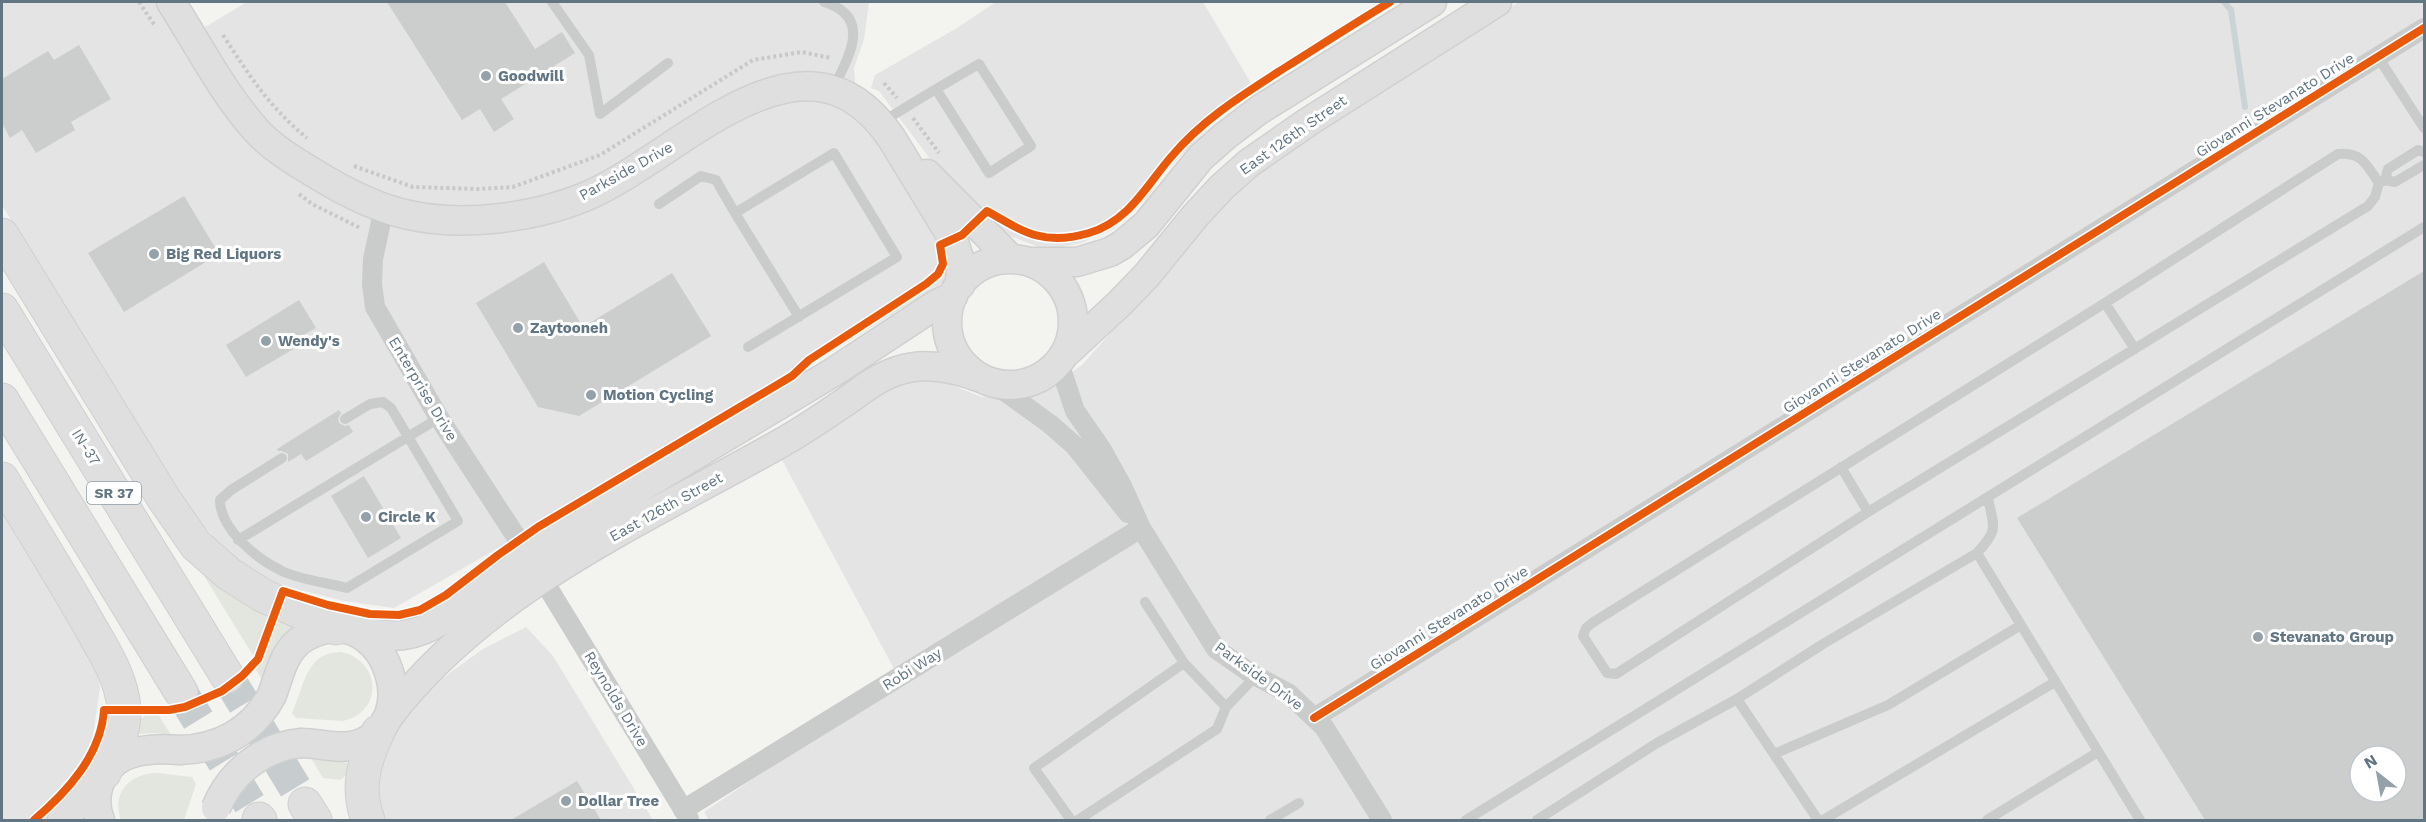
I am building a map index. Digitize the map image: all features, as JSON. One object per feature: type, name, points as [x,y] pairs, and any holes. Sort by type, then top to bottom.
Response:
[{"type":"highway","points":[[2,235],[164,499],[196,545],[229,574],[262,595],[344,629]]},
{"type":"highway","name":"IN-37","points":[[2,310],[227,676]]},
{"type":"highway","name":"SR 37","points":[[2,400],[181,692]]},
{"type":"highway","points":[[2,479],[107,656],[118,681],[124,710],[123,726],[113,757],[103,775]]},
{"type":"highway","points":[[368,820],[362,800],[362,778],[367,755],[382,726]]},
{"type":"main road","name":"Parkside Drive","points":[[171,2],[232,99],[257,131],[294,162],[346,192],[410,216],[477,221],[537,213],[584,198],[740,104],[766,92],[792,86],[833,89],[893,123],[1021,261]]},
{"type":"main road","points":[[1021,261],[1054,277],[1063,287],[1073,313],[1074,327],[1062,358],[1045,375],[1029,383],[1011,386],[987,381],[970,371],[960,361],[948,336],[949,309],[956,290],[982,266],[1021,261],[1077,262],[1110,252],[1122,245],[1146,225],[1195,164],[1225,136],[1259,110],[1432,2]]},
{"type":"main road","name":"East 126th Street","points":[[1062,358],[1147,275],[1195,216],[1249,163],[1308,122],[1497,2]]},
{"type":"main road","name":"Parkside Drive","points":[[893,123],[953,239],[961,264],[956,290]]},
{"type":"main road","name":"East 126th Street","points":[[382,726],[409,691],[503,606],[535,566],[956,290]]},
{"type":"main road","name":"East 126th Street","points":[[344,629],[394,635],[422,630],[451,614],[491,580],[535,566],[789,438],[887,375],[911,368],[931,366],[947,368],[987,381]]},
{"type":"main road","points":[[62,820],[112,764],[130,753],[153,748],[180,750],[208,748],[233,736],[252,722],[272,695],[282,667],[295,645],[308,635],[344,629],[375,648],[390,671],[393,700],[382,726],[362,742],[348,746],[302,743],[282,746],[248,764],[228,784],[214,814]]},
{"type":"main road","points":[[99,820],[96,805],[103,775]]},
{"type":"street","name":"Giovanni Stevanato Drive","points":[[1314,718],[2424,28]]},
{"type":"street","name":"Enterprise Drive","points":[[384,208],[373,259],[372,284],[375,307],[439,418],[535,566]]},
{"type":"street","name":"Parkside Drive","points":[[1062,358],[1075,411],[1102,450],[1141,528]]},
{"type":"street","name":"Parkside Drive","points":[[987,381],[1050,424],[1075,446],[1141,528],[1216,649],[1256,676],[1288,693],[1323,726],[1382,820]]},
{"type":"street","name":"Robi Way","points":[[686,815],[1141,528]]},
{"type":"street","name":"Reynolds Drive","points":[[535,566],[686,815]]},
{"type":"lane","points":[[552,2],[589,56],[600,114],[668,63]]},
{"type":"lane","points":[[824,2],[839,6],[849,15],[854,27],[847,61],[833,89]]},
{"type":"lane","points":[[2378,57],[2424,128]]},
{"type":"lane","points":[[893,123],[936,89],[979,64],[1031,146],[988,173],[936,89]]},
{"type":"lane","points":[[2424,152],[2418,150],[2388,169],[2382,182],[2375,197],[2368,206],[1868,512],[1616,674],[1607,673],[1583,636],[1586,628],[1592,622],[2105,303],[2338,154],[2351,153],[2361,158],[2382,182],[2395,182],[2424,165]]},
{"type":"lane","points":[[735,213],[834,153],[897,257],[748,347]]},
{"type":"lane","points":[[659,204],[701,176],[716,180],[799,316]]},
{"type":"lane","points":[[1466,820],[2424,227]]},
{"type":"lane","points":[[2105,303],[2135,349]]},
{"type":"lane","points":[[282,458],[231,490],[220,500],[220,511],[238,540],[281,571],[347,588],[458,521],[392,408],[383,402],[370,404],[345,419]]},
{"type":"lane","points":[[238,540],[439,418]]},
{"type":"lane","points":[[1841,467],[1868,512]]},
{"type":"lane","points":[[1537,820],[1657,743],[1737,699],[1822,644],[1977,553],[1991,538],[1995,525],[1988,498]]},
{"type":"lane","points":[[1977,553],[2139,820]]},
{"type":"lane","points":[[1145,602],[1184,663],[1226,707]]},
{"type":"lane","points":[[1774,754],[1888,705],[1946,673],[2021,625]]},
{"type":"lane","points":[[1071,820],[1034,768],[1184,663]]},
{"type":"lane","points":[[1078,820],[1217,729],[1226,707],[1256,676]]},
{"type":"lane","points":[[1737,699],[1820,820],[2055,682]]},
{"type":"lane","points":[[1987,820],[2098,752]]},
{"type":"lane","points":[[1270,820],[1299,803]]},
{"type":"path","points":[[223,34],[260,91],[284,120],[311,141]]},
{"type":"path","points":[[348,164],[413,187],[479,189],[513,187],[600,155],[753,60],[802,52],[847,61]]},
{"type":"path","points":[[884,83],[893,123],[943,159]]},
{"type":"shaded area","points":[[2,2],[173,2],[192,35],[247,2],[869,2],[864,39],[854,68],[857,113],[940,233],[950,266],[944,282],[738,410],[394,608],[344,601],[292,588],[236,566],[177,492],[2,205]]},
{"type":"shaded area","points":[[996,2],[1203,2],[1255,90],[1213,123],[1160,178],[1149,196],[1114,229],[1081,243],[1060,247],[1039,247],[1010,236],[979,213],[934,164],[879,91],[871,88],[875,75],[957,28]]},
{"type":"shaded area","points":[[1519,2],[2424,2],[2424,820],[709,820],[704,812],[900,680],[780,456],[817,431],[905,381],[939,380],[982,397],[1047,390],[1082,365],[1234,193],[1305,136]]},
{"type":"shaded area","points":[[2,500],[94,655],[100,687],[81,820],[2,820]]},
{"type":"shaded area","points":[[190,553],[266,609],[269,617],[254,657]]},
{"type":"shaded area","points":[[283,616],[297,625],[284,636],[275,649],[263,681],[255,668],[267,649],[275,620]]},
{"type":"shaded area","points":[[526,627],[553,656],[653,820],[381,820],[370,731],[483,649]]},
{"type":"shaded area","points":[[341,652],[354,657],[364,665],[370,675],[371,697],[366,708],[356,716],[343,721],[296,718],[292,713],[307,673],[320,658]]},
{"type":"shaded area","points":[[146,714],[158,714],[171,735],[138,734],[140,720]]},
{"type":"shaded area","points":[[311,758],[349,763],[347,775],[340,780],[323,778]]},
{"type":"shaded area","points":[[158,773],[192,777],[196,784],[184,820],[121,820],[119,801],[125,786],[139,777]]},
{"type":"building","name":"Goodwill","points":[[387,2],[505,2],[535,49],[562,32],[575,53],[501,99],[514,119],[494,132],[480,109],[462,120]]},
{"type":"building","points":[[79,45],[111,99],[71,122],[75,130],[36,153],[22,130],[10,138],[2,123],[2,79],[48,51],[54,60]]},
{"type":"building","name":"Big Red Liquors","points":[[184,196],[219,254],[124,312],[88,253]]},
{"type":"building","points":[[544,262],[583,327],[672,273],[711,336],[579,416],[538,407],[476,303]]},
{"type":"building","name":"Stevanato Group","points":[[2424,271],[2424,820],[2205,820],[2017,518]]},
{"type":"building","name":"Wendy's","points":[[299,300],[316,328],[298,338],[302,344],[246,377],[226,345]]},
{"type":"building","points":[[339,410],[341,413],[339,423],[349,425],[353,432],[306,461],[301,454],[288,462],[288,454],[278,451],[277,449]]},
{"type":"building","name":"Circle K","points":[[364,476],[401,538],[368,558],[331,496]]},
{"type":"building","name":"Dollar Tree","points":[[577,781],[601,820],[511,820]]},
{"type":"waterway","points":[[2224,2],[2231,10],[2245,107]]},
{"type":"tunnel","points":[[227,676],[305,804]]},
{"type":"tunnel","points":[[181,692],[259,819]]},
{"type":"cycle path","points":[[34,820],[70,785],[89,757],[96,742],[104,710],[169,710],[185,707],[222,691],[242,676],[258,659],[283,591],[328,605],[370,614],[399,615],[420,610],[446,595],[538,527],[792,376],[809,360],[926,284],[938,274],[943,264],[940,245],[962,235],[987,211],[1024,231],[1047,238],[1073,237],[1089,233],[1115,220],[1136,201],[1183,143],[1210,119],[1255,87],[1390,2]]},
{"type":"cycle path","points":[[1314,718],[2424,28]]},
{"type":"place","name":"Goodwill","points":[[486,76]]},
{"type":"place","name":"Big Red Liquors","points":[[154,254]]},
{"type":"place","name":"Zaytooneh","points":[[518,328]]},
{"type":"place","name":"Wendy's","points":[[266,341]]},
{"type":"place","name":"Motion Cycling","points":[[591,395]]},
{"type":"place","name":"Circle K","points":[[366,517]]},
{"type":"place","name":"Stevanato Group","points":[[2258,637]]},
{"type":"place","name":"Dollar Tree","points":[[566,801]]}]
